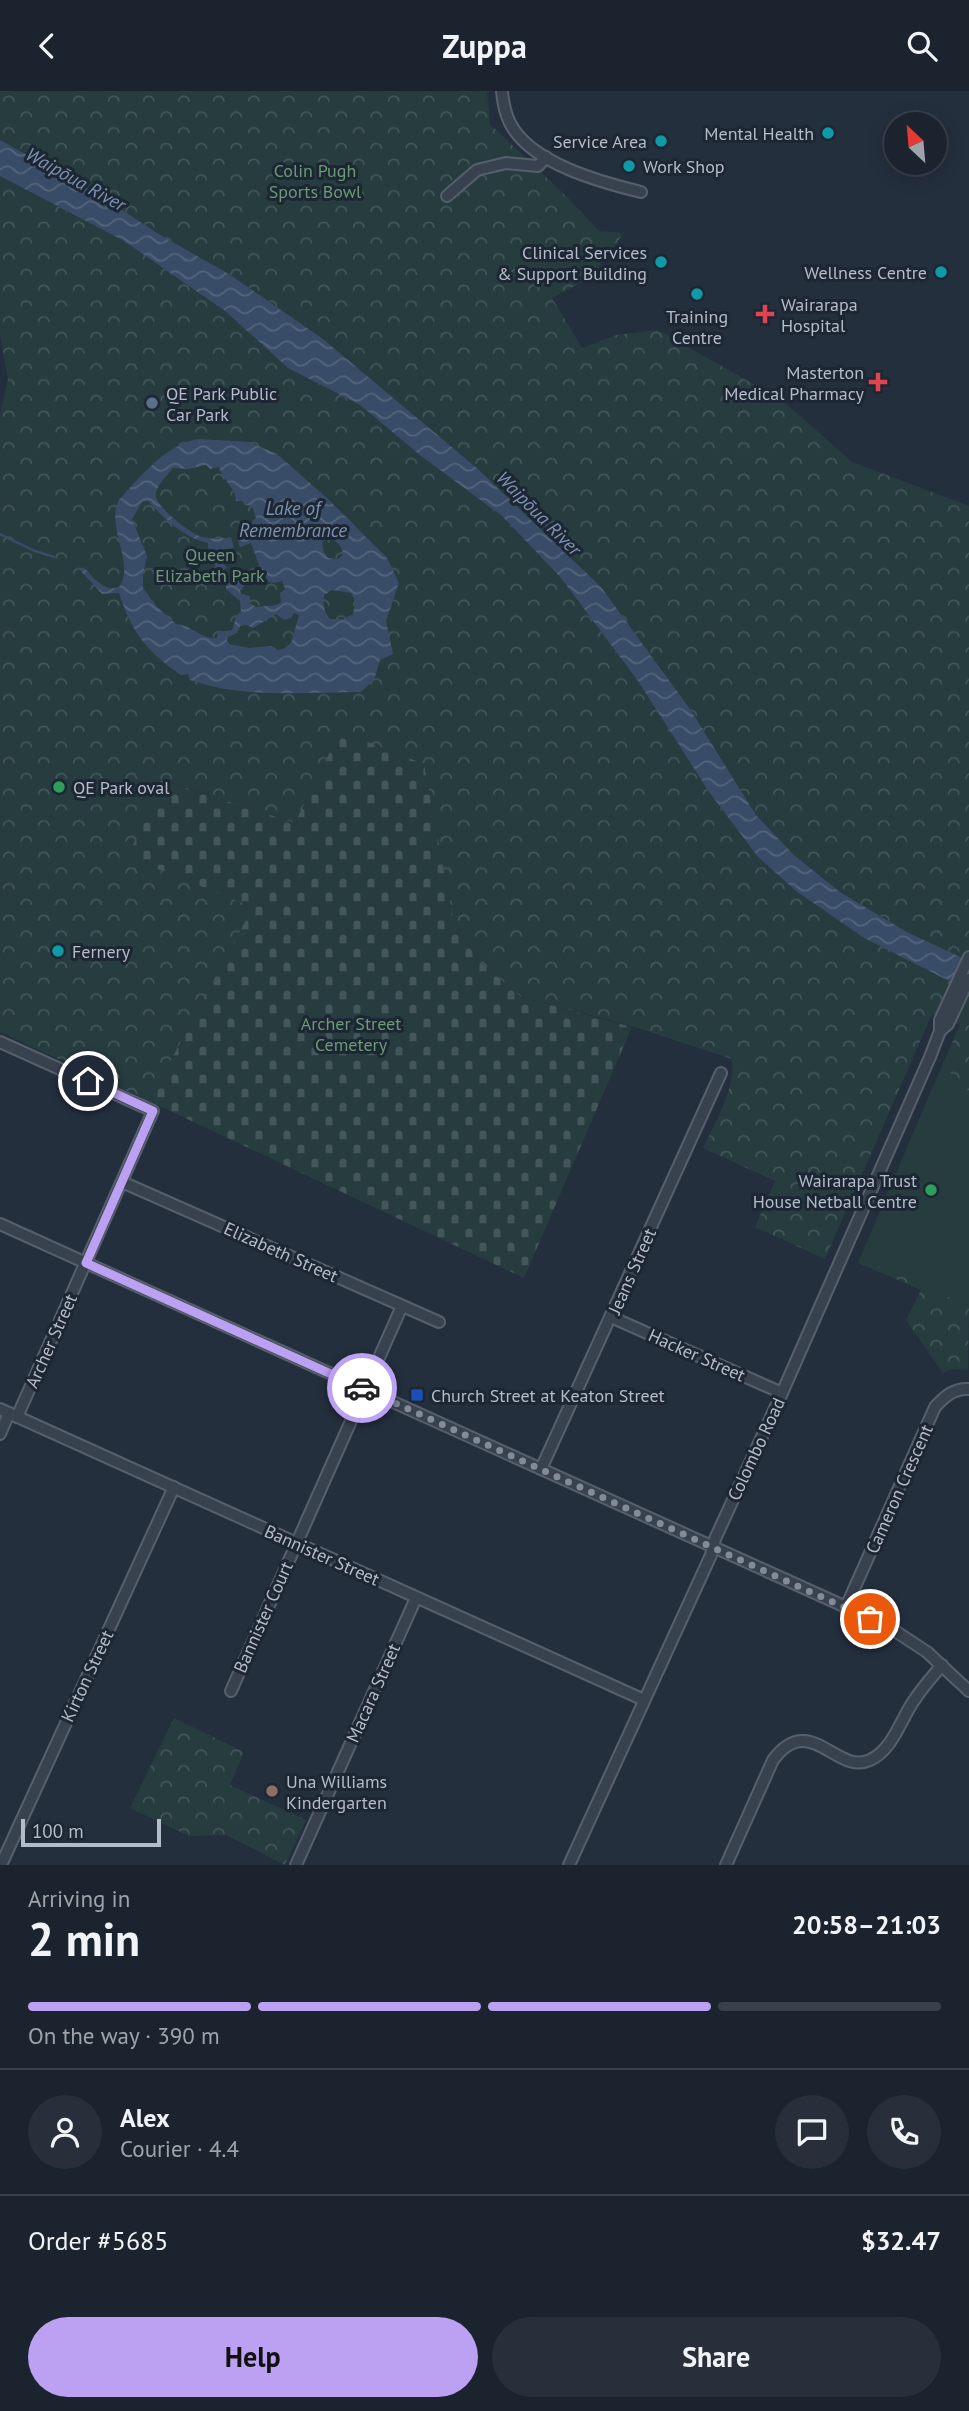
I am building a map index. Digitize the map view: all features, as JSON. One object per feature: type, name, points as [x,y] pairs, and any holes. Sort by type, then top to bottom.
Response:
[{"type":"street","points":[[502,91],[506,112],[513,128],[524,141],[546,157],[586,178],[641,193]]},
{"type":"street","points":[[447,196],[477,170],[506,163],[538,166],[546,157]]},
{"type":"street","name":"Colombo Road","points":[[569,1865],[708,1562],[718,1531],[782,1393],[943,1025],[969,957]]},
{"type":"street","name":"Colombo Road","points":[[943,1025],[969,979]]},
{"type":"street","name":"Archer Street","points":[[0,1042],[153,1111],[86,1263],[0,1434]]},
{"type":"street","name":"Jeans Street","points":[[541,1469],[721,1073]]},
{"type":"street","name":"Elizabeth Street","points":[[122,1182],[439,1322]]},
{"type":"street","points":[[0,1224],[846,1607],[895,1631],[942,1665],[969,1691]]},
{"type":"street","name":"Bannister Court","points":[[231,1691],[402,1306]]},
{"type":"street","name":"Hacker Street","points":[[611,1317],[782,1393]]},
{"type":"street","name":"Cameron Crescent","points":[[846,1607],[935,1407],[947,1395],[961,1388],[969,1389]]},
{"type":"street","name":"Bannister Street","points":[[9,1413],[644,1700]]},
{"type":"street","name":"Kirton Street","points":[[1,1865],[173,1487]]},
{"type":"street","name":"Macara Street","points":[[296,1865],[416,1598]]},
{"type":"street","points":[[726,1865],[773,1760],[782,1747],[794,1741],[809,1742],[854,1762],[868,1762],[888,1745],[914,1699],[942,1665]]},
{"type":"green space","name":"Colin Pugh Sports Bowl","points":[[0,91],[487,91],[490,124],[599,231],[624,233],[591,277],[552,298],[582,348],[616,335],[658,330],[783,401],[852,462],[969,506],[969,961],[907,932],[840,892],[794,855],[756,815],[690,709],[601,587],[478,469],[323,339],[229,274],[157,233],[101,196],[0,140]]},
{"type":"green space","name":"Queen Elizabeth Park","points":[[0,176],[124,241],[225,311],[288,368],[360,405],[421,456],[502,516],[561,578],[638,681],[709,792],[758,857],[796,891],[864,938],[969,991],[969,1092],[954,1074],[939,1072],[960,1025],[932,1014],[825,1259],[755,1227],[775,1181],[703,1148],[728,1094],[732,1059],[628,1025],[521,997],[476,958],[453,918],[424,764],[295,823],[162,780],[128,857],[254,907],[149,1101],[0,1032],[0,415],[8,379],[0,334]]},
{"type":"green space","name":"Archer Street Cemetery","points":[[340,731],[424,764],[453,918],[476,958],[521,997],[632,1027],[524,1278],[149,1101],[253,907],[128,857],[161,780],[295,823]]},
{"type":"green space","points":[[939,1072],[954,1074],[969,1092],[969,1306],[860,1258]]},
{"type":"green space","points":[[860,1258],[969,1306],[968,1370],[952,1369],[943,1373],[906,1320],[921,1290],[858,1263]]},
{"type":"green space","points":[[174,1718],[244,1752],[230,1785],[306,1820],[285,1865],[226,1835],[189,1836],[130,1808]]},
{"type":"water","points":[[0,140],[101,196],[157,233],[229,274],[323,339],[478,469],[601,587],[690,709],[756,815],[794,855],[840,892],[907,932],[969,961],[969,991],[864,938],[796,891],[758,857],[709,792],[638,681],[561,578],[502,516],[421,456],[360,405],[288,368],[225,311],[124,241],[0,176]]},
{"type":"water","name":"Lake of Remembrance","points":[[198,439],[249,442],[277,454],[328,499],[387,558],[399,583],[386,621],[393,654],[380,660],[374,680],[361,692],[253,692],[190,680],[188,674],[181,675],[149,649],[129,619],[119,593],[102,594],[80,570],[83,567],[104,586],[119,587],[124,568],[115,521],[119,500],[154,463],[186,442]],"holes":[[[206,465],[210,469],[219,467],[234,492],[236,501],[252,506],[256,518],[252,522],[249,537],[238,540],[240,547],[251,543],[260,568],[269,582],[282,581],[285,589],[280,593],[281,602],[256,607],[250,603],[250,596],[241,594],[240,590],[247,583],[238,580],[226,584],[226,589],[240,601],[241,611],[232,630],[218,632],[217,638],[207,637],[176,624],[156,606],[143,588],[147,556],[132,519],[142,502],[148,501],[182,532],[208,543],[208,548],[214,553],[215,570],[219,572],[227,568],[222,562],[227,549],[234,548],[231,537],[197,535],[169,514],[156,497],[159,485],[173,468],[188,469]],[[328,537],[334,540],[343,555],[338,559],[328,558],[322,542]],[[332,590],[351,593],[355,603],[353,614],[344,619],[330,619],[324,607],[324,595]],[[294,613],[299,615],[291,643],[283,649],[276,650],[271,646],[249,648],[229,644],[227,640],[237,633],[240,626],[253,628],[276,614],[284,620],[291,618]]]},
{"type":"waterway","points":[[0,534],[54,557]]},
{"type":"way so far","points":[[362,1388],[870,1619]]},
{"type":"place","name":"Mental Health","points":[[828,133]]},
{"type":"place","name":"Service Area","points":[[661,141]]},
{"type":"place","name":"Work Shop","points":[[629,166]]},
{"type":"place","name":"Clinical Services & Support Building","points":[[661,262]]},
{"type":"place","name":"Wellness Centre","points":[[941,272]]},
{"type":"place","name":"Training Centre","points":[[697,294]]},
{"type":"place","name":"Wairarapa Hospital","points":[[765,314]]},
{"type":"place","name":"Masterton Medical Pharmacy","points":[[878,382]]},
{"type":"place","name":"QE Park Public Car Park","points":[[152,403]]},
{"type":"place","name":"QE Park oval","points":[[59,787]]},
{"type":"place","name":"Fernery","points":[[58,951]]},
{"type":"place","name":"Wairarapa Trust House Netball Centre","points":[[931,1190]]},
{"type":"place","name":"Church Street at Keaton Street","points":[[417,1395]]},
{"type":"place","name":"Una Williams Kindergarten","points":[[272,1791]]},
{"type":"route","points":[[88,1081],[153,1111],[86,1263],[362,1388]]},
{"type":"water label","name":"Waipōua River","points":[[76,179]]},
{"type":"water label","name":"Waipōua River","points":[[539,513]]}]
